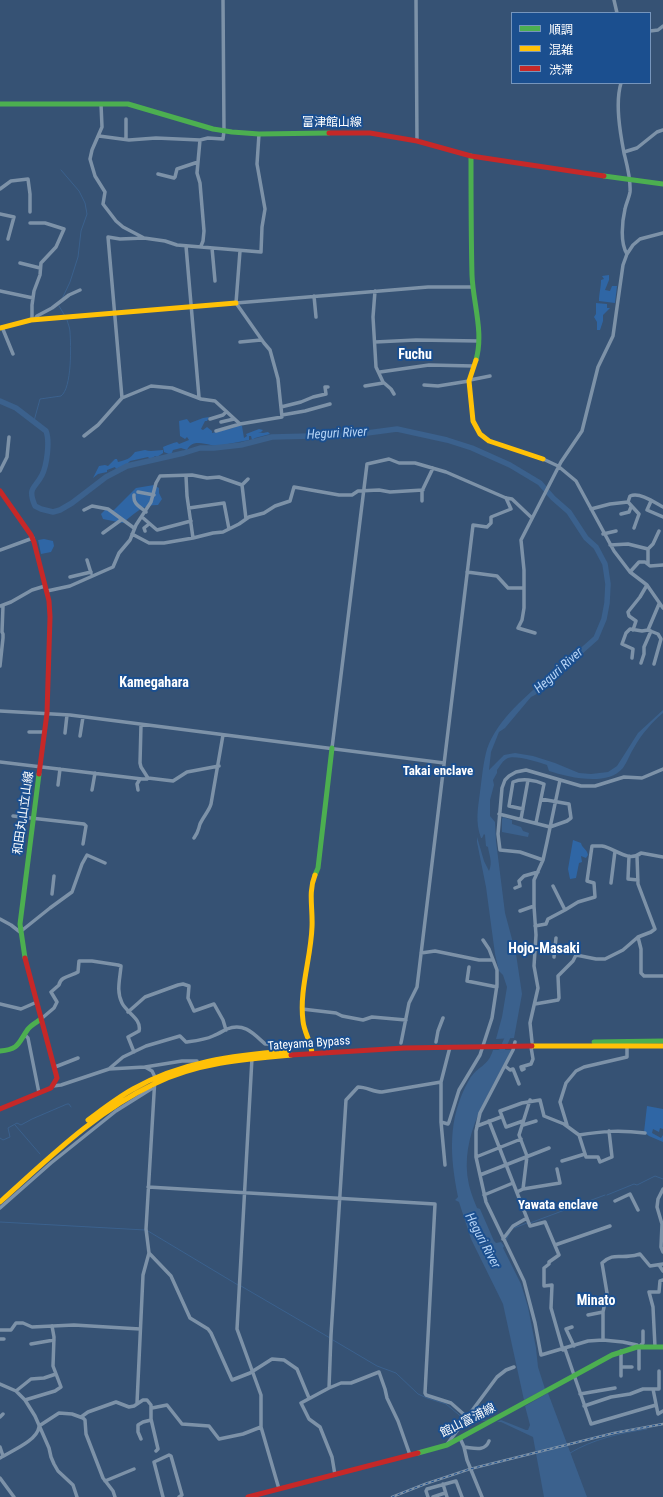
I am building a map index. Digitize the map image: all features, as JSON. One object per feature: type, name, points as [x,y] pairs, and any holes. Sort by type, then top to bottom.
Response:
[{"type":"main road","name":"富津館山線","points":[[0,104],[135,105],[213,129],[259,134],[370,133],[417,141],[471,156],[663,184]]},
{"type":"main road","points":[[471,156],[472,287],[479,341],[478,352],[472,366],[469,380],[474,421],[480,434],[489,440],[543,459]]},
{"type":"main road","points":[[1,328],[34,319],[114,314],[236,303]]},
{"type":"main road","name":"和田丸山立山線","points":[[0,491],[32,538],[50,607],[47,713],[20,918],[20,932],[23,951],[54,1067],[56,1078],[54,1086]]},
{"type":"main road","points":[[312,1051],[303,1023],[302,1009],[312,926],[312,883],[318,868],[332,748]]},
{"type":"main road","points":[[0,1051],[14,1048],[26,1035],[29,1028],[42,1019]]},
{"type":"main road","name":"Tateyama Bypass","points":[[531,1044],[663,1041]]},
{"type":"main road","name":"Tateyama Bypass","points":[[0,1202],[102,1114],[131,1096],[180,1073],[203,1066],[252,1058],[312,1051],[402,1043],[436,1042],[663,1046]]},
{"type":"main road","name":"Tateyama Bypass","points":[[0,1196],[106,1105],[155,1077],[201,1062],[223,1057],[274,1052],[450,1047],[484,1044]]},
{"type":"main road","points":[[0,1109],[54,1086]]},
{"type":"main road","name":"館山富浦線","points":[[248,1497],[447,1445],[524,1404],[601,1360],[621,1351],[639,1347],[663,1347]]},
{"type":"street","points":[[99,136],[126,140],[174,138],[200,140],[208,138],[223,139],[223,0]]},
{"type":"street","points":[[416,0],[417,141]]},
{"type":"street","points":[[614,0],[617,12]]},
{"type":"street","points":[[651,30],[658,30],[663,26]]},
{"type":"street","points":[[621,84],[619,94],[620,128],[630,191],[624,211],[623,225],[623,248],[627,254]]},
{"type":"street","points":[[101,104],[102,127],[90,158],[95,176],[105,192],[103,204],[116,221],[144,238]]},
{"type":"street","points":[[126,119],[126,140]]},
{"type":"street","points":[[624,152],[637,148],[657,132],[663,130]]},
{"type":"street","points":[[122,398],[108,238],[144,238],[165,241],[174,245],[260,252],[265,209],[257,164],[259,134]]},
{"type":"street","points":[[200,140],[197,173],[200,183],[204,231],[204,241],[201,246]]},
{"type":"street","points":[[158,174],[174,178],[177,169],[198,162]]},
{"type":"street","points":[[0,189],[11,181],[28,179],[30,212]]},
{"type":"street","points":[[0,214],[14,217],[8,240]]},
{"type":"street","points":[[30,223],[45,223],[64,229],[56,247],[41,263],[40,274],[33,298],[34,319]]},
{"type":"street","points":[[535,633],[518,628],[522,620],[524,608],[524,570],[521,540],[558,466],[580,436],[586,419],[598,367],[613,336],[623,265],[627,254],[640,240],[663,233]]},
{"type":"street","points":[[186,246],[199,397]]},
{"type":"street","points":[[212,248],[215,281]]},
{"type":"street","points":[[240,251],[236,303],[261,340],[270,350],[278,379],[282,415]]},
{"type":"street","points":[[20,262],[40,268]]},
{"type":"street","points":[[236,303],[428,287],[472,287]]},
{"type":"street","points":[[34,319],[80,290]]},
{"type":"street","points":[[0,291],[33,298]]},
{"type":"street","points":[[375,292],[373,317],[376,367],[380,372],[383,383],[391,389],[394,394]]},
{"type":"street","points":[[314,296],[316,317]]},
{"type":"street","points":[[1,328],[13,354]]},
{"type":"street","points":[[240,342],[261,340]]},
{"type":"street","points":[[375,342],[416,340],[479,341]]},
{"type":"street","points":[[380,372],[429,365],[472,366]]},
{"type":"street","points":[[424,385],[438,386],[490,376]]},
{"type":"street","points":[[365,386],[383,383]]},
{"type":"street","points":[[84,436],[98,426],[122,398],[151,386],[172,388],[217,403],[240,424]]},
{"type":"street","points":[[281,407],[326,394],[325,387],[328,387]]},
{"type":"street","points":[[216,430],[240,424],[282,417],[282,415],[305,411],[330,404]]},
{"type":"street","points":[[210,420],[223,415],[226,412]]},
{"type":"street","points":[[222,422],[234,419]]},
{"type":"street","points":[[0,471],[7,457],[9,437]]},
{"type":"street","points":[[332,748],[367,464],[389,459],[433,468],[506,498],[512,499],[532,518]]},
{"type":"street","points":[[543,459],[558,466],[573,477],[579,485],[610,545],[630,572],[647,585],[663,608]]},
{"type":"street","points":[[422,501],[423,490],[433,468]]},
{"type":"street","points":[[47,591],[70,586],[113,568],[119,552],[130,540],[134,528],[146,512],[154,495],[156,483],[160,476],[194,475],[207,478],[219,477],[242,486]]},
{"type":"street","points":[[186,476],[186,496],[191,521],[190,524],[194,538]]},
{"type":"street","points":[[246,519],[242,486],[248,479]]},
{"type":"street","points":[[132,534],[149,543],[164,543],[223,532],[246,519],[264,513],[275,506],[290,501],[294,487],[319,490],[327,494],[339,495],[352,495],[358,491],[365,490],[390,492],[423,490]]},
{"type":"street","points":[[138,492],[154,495]]},
{"type":"street","points":[[628,502],[630,496],[634,494],[663,507]]},
{"type":"street","points":[[134,495],[134,502],[146,512]]},
{"type":"street","points":[[402,1043],[409,1003],[417,987],[473,525],[483,528],[487,527],[491,523],[491,517],[511,509],[506,498]]},
{"type":"street","points":[[651,501],[647,510],[663,517]]},
{"type":"street","points":[[591,509],[610,504],[628,502]]},
{"type":"street","points":[[628,502],[639,514],[634,528]]},
{"type":"street","points":[[189,508],[224,503],[229,529]]},
{"type":"street","points":[[84,510],[92,506],[108,509],[121,520],[134,528]]},
{"type":"street","points":[[621,514],[629,512],[632,507]]},
{"type":"street","points":[[142,517],[148,524],[159,530],[191,521]]},
{"type":"street","points":[[103,533],[121,520]]},
{"type":"street","points":[[145,531],[144,528],[148,524]]},
{"type":"street","points":[[604,534],[616,530]]},
{"type":"street","points":[[648,549],[654,544],[660,531]]},
{"type":"street","points":[[0,550],[32,538]]},
{"type":"street","points":[[610,545],[628,544],[648,549]]},
{"type":"street","points":[[648,549],[648,565]]},
{"type":"street","points":[[87,560],[92,578]]},
{"type":"street","points":[[630,572],[639,562],[645,562],[650,566],[663,565]]},
{"type":"street","points":[[70,577],[91,572]]},
{"type":"street","points":[[467,572],[497,576],[508,588],[524,588]]},
{"type":"street","points":[[633,630],[636,621],[629,616],[628,612],[647,585]]},
{"type":"street","points":[[0,666],[3,638],[3,634],[1,632],[2,606],[32,590],[45,586]]},
{"type":"street","points":[[640,663],[644,654],[644,647],[649,630],[659,604]]},
{"type":"street","points":[[632,658],[634,649],[622,644],[628,631],[649,630],[658,634],[661,639],[654,664]]},
{"type":"street","points":[[0,711],[67,715],[444,763]]},
{"type":"street","points":[[65,733],[67,715]]},
{"type":"street","points":[[80,736],[83,717]]},
{"type":"street","points":[[141,725],[140,763],[148,778]]},
{"type":"street","points":[[29,732],[45,732]]},
{"type":"street","points":[[194,838],[200,829],[200,824],[208,812],[211,804],[219,766],[223,735]]},
{"type":"street","points":[[0,762],[140,779],[148,778],[173,781],[187,772],[219,766]]},
{"type":"street","points":[[58,785],[60,769]]},
{"type":"street","points":[[542,860],[533,855],[500,850],[498,834],[502,788],[505,780],[509,776],[516,772],[526,770],[580,786],[596,786],[624,778],[642,778],[663,769]]},
{"type":"street","points":[[92,790],[94,773]]},
{"type":"street","points":[[138,790],[137,784],[140,779]]},
{"type":"street","points":[[521,819],[528,780]]},
{"type":"street","points":[[523,809],[510,806],[509,803],[513,782],[528,780],[544,784],[536,823]]},
{"type":"street","points":[[523,1067],[531,1064],[533,1059],[530,1023],[538,988],[534,966],[534,880],[542,860],[560,780]]},
{"type":"street","points":[[499,814],[550,827],[571,818],[569,804],[541,799]]},
{"type":"street","points":[[13,816],[84,824],[86,826],[83,844]]},
{"type":"street","points":[[535,926],[546,924],[548,919],[578,902],[595,897],[594,884],[587,881],[592,846],[602,846],[630,856],[637,856],[641,853],[663,857]]},
{"type":"street","points":[[611,883],[615,851]]},
{"type":"street","points":[[0,919],[20,932],[72,892],[82,864],[87,855],[105,863]]},
{"type":"street","points":[[630,856],[628,879],[638,880]]},
{"type":"street","points":[[535,1004],[558,1000],[558,976],[576,956],[596,959],[605,958],[623,950],[638,936],[651,932],[655,929],[638,884],[637,856]]},
{"type":"street","points":[[515,888],[520,886],[519,881],[524,876],[538,872]]},
{"type":"street","points":[[52,894],[54,876]]},
{"type":"street","points":[[553,886],[565,910]]},
{"type":"street","points":[[520,911],[534,906]]},
{"type":"street","points":[[638,936],[641,949],[641,973],[644,976],[663,976]]},
{"type":"street","points":[[554,957],[556,938]]},
{"type":"street","points":[[441,1122],[448,1124],[449,1122],[459,1090],[478,1059],[492,1018],[497,987],[497,970],[483,940]]},
{"type":"street","points":[[421,953],[435,951],[480,960],[493,960]]},
{"type":"street","points":[[42,1019],[54,1008],[56,1002],[51,992],[59,985],[59,982],[62,979],[78,972],[79,961],[92,961],[118,965],[120,966],[118,990],[122,1003],[128,1012],[138,1022],[140,1029],[128,1037],[134,1052]]},
{"type":"street","points":[[469,967],[467,981],[497,987]]},
{"type":"street","points":[[128,1012],[144,997],[170,987],[183,984],[189,986],[188,998],[194,1011],[214,1004],[223,1020],[226,1030]]},
{"type":"street","points":[[0,1004],[21,1009],[37,1002]]},
{"type":"street","points":[[302,1009],[336,1012],[342,1016],[363,1020],[372,1017],[406,1020]]},
{"type":"street","points":[[436,1042],[443,1018]]},
{"type":"street","points":[[110,1069],[123,1057],[154,1043],[180,1036],[186,1042],[212,1037],[238,1026],[251,1031],[265,1044],[271,1044],[274,1052]]},
{"type":"street","points":[[26,1035],[28,1038],[39,1093]]},
{"type":"street","points":[[514,1044],[505,1066],[487,1098],[477,1126],[476,1157],[484,1195],[504,1241],[524,1281],[531,1304],[541,1355],[588,1341],[603,1340],[637,1345],[639,1347]]},
{"type":"street","points":[[567,1125],[560,1102],[566,1083],[576,1070],[627,1057],[627,1046]]},
{"type":"street","points":[[445,1165],[441,1122],[442,1082],[450,1047]]},
{"type":"street","points":[[54,1067],[78,1058]]},
{"type":"street","points":[[252,1058],[237,1329],[261,1397],[261,1427],[279,1489]]},
{"type":"street","points":[[54,1086],[110,1069],[145,1067],[182,1061],[201,1062]]},
{"type":"street","points":[[505,1066],[510,1070],[513,1069],[518,1084]]},
{"type":"street","points":[[137,1403],[143,1275],[148,1253],[146,1231],[155,1085],[155,1077],[152,1071],[145,1067]]},
{"type":"street","points":[[329,1388],[339,1198],[346,1100],[358,1087],[365,1087],[376,1092],[382,1092],[442,1082]]},
{"type":"street","points":[[0,1208],[51,1163],[116,1111],[155,1085]]},
{"type":"street","points":[[522,1189],[524,1184],[527,1156],[519,1135],[530,1100]]},
{"type":"street","points":[[523,1121],[506,1127],[500,1111],[530,1100],[540,1100],[544,1116],[567,1125],[579,1136],[585,1154],[588,1158],[598,1157],[600,1162],[612,1157],[609,1131]]},
{"type":"street","points":[[477,1126],[501,1117]]},
{"type":"street","points":[[489,1121],[530,1226],[545,1222],[559,1256],[549,1262],[549,1264],[544,1268],[544,1286],[552,1285],[551,1308],[591,1424],[656,1405]]},
{"type":"street","points":[[523,1125],[536,1121]]},
{"type":"street","points":[[579,1136],[609,1131],[645,1133]]},
{"type":"street","points":[[476,1157],[521,1139]]},
{"type":"street","points":[[480,1175],[548,1148]]},
{"type":"street","points":[[562,1161],[585,1154]]},
{"type":"street","points":[[517,1192],[522,1189],[560,1183],[557,1169]]},
{"type":"street","points":[[484,1195],[513,1183]]},
{"type":"street","points":[[148,1187],[435,1204],[425,1393],[428,1396],[451,1403],[466,1420]]},
{"type":"street","points":[[663,1189],[658,1199],[657,1207],[662,1224],[661,1247],[663,1252]]},
{"type":"street","points":[[615,1202],[630,1194],[638,1210]]},
{"type":"street","points":[[504,1241],[513,1226],[528,1221]]},
{"type":"street","points":[[555,1245],[610,1226]]},
{"type":"street","points":[[148,1253],[171,1276],[190,1318],[208,1329],[211,1333],[231,1379],[234,1381],[272,1360],[284,1360],[297,1369],[309,1398]]},
{"type":"street","points":[[603,1340],[603,1312],[606,1293],[602,1263],[614,1256],[629,1257],[640,1254],[650,1266],[661,1265],[663,1271]]},
{"type":"street","points":[[655,1347],[653,1307],[649,1292],[659,1292],[660,1281],[663,1280]]},
{"type":"street","points":[[588,1315],[603,1312]]},
{"type":"street","points":[[0,1330],[11,1330],[16,1323],[22,1323],[32,1327],[74,1326],[140,1329]]},
{"type":"street","points":[[25,1400],[60,1389],[61,1385],[54,1366],[54,1340],[52,1326]]},
{"type":"street","points":[[572,1326],[566,1329],[574,1346]]},
{"type":"street","points":[[639,1370],[639,1347],[643,1343],[643,1331]]},
{"type":"street","points":[[31,1344],[54,1340]]},
{"type":"street","points":[[621,1351],[621,1376]]},
{"type":"street","points":[[447,1445],[497,1377],[514,1366]]},
{"type":"street","points":[[621,1367],[632,1367]]},
{"type":"street","points":[[584,1406],[611,1397],[630,1394],[643,1389],[659,1389],[659,1371]]},
{"type":"street","points":[[335,1475],[332,1456],[320,1427],[309,1419],[300,1403],[329,1388],[341,1384],[351,1383],[379,1372],[387,1398],[398,1421],[410,1455]]},
{"type":"street","points":[[16,1391],[31,1379],[43,1378],[56,1374]]},
{"type":"street","points":[[0,1384],[16,1391],[25,1400],[49,1448],[50,1456],[54,1464],[58,1471],[73,1485],[77,1497]]},
{"type":"street","points":[[580,1394],[615,1388]]},
{"type":"street","points":[[653,1389],[658,1414],[663,1412]]},
{"type":"street","points":[[81,1417],[88,1412],[116,1402],[129,1407],[134,1406],[143,1400],[148,1400],[152,1408],[150,1414],[158,1448],[156,1451]]},
{"type":"street","points":[[152,1408],[167,1405],[182,1424],[209,1426],[219,1439],[243,1434],[261,1427]]},
{"type":"street","points":[[1,1458],[27,1442],[38,1431],[39,1426],[59,1413],[72,1414],[81,1417],[85,1420],[86,1434],[104,1481],[116,1497]]},
{"type":"street","points":[[141,1439],[138,1432],[138,1426],[143,1422],[151,1420]]},
{"type":"street","points":[[460,1438],[482,1497]]},
{"type":"street","points":[[464,1447],[482,1449],[486,1447],[489,1441]]},
{"type":"street","points":[[0,1447],[1,1458]]},
{"type":"street","points":[[163,1497],[154,1462],[169,1455],[171,1456],[182,1495],[179,1497]]},
{"type":"street","points":[[104,1481],[134,1469]]},
{"type":"street","points":[[0,1478],[14,1497]]},
{"type":"street","points":[[428,1497],[426,1491],[427,1488],[456,1481],[462,1497]]},
{"type":"street","points":[[433,1497],[446,1495],[443,1484]]},
{"type":"shaded area","points":[[609,275],[609,280],[605,290],[610,291],[612,286],[617,286],[615,303],[599,301],[601,280],[604,279],[602,276]]},
{"type":"shaded area","points":[[596,303],[607,304],[607,308],[610,308],[603,315],[600,330],[597,330],[597,322],[594,317],[596,314]]},
{"type":"shaded area","points":[[209,417],[201,429],[203,430],[207,427],[212,431],[212,433],[240,425],[242,426],[244,438],[247,436],[246,434],[259,429],[263,430],[258,432],[263,433],[268,432],[270,434],[252,440],[251,436],[249,436],[249,440],[228,444],[223,447],[198,443],[190,446],[187,450],[181,448],[173,450],[171,455],[164,452],[163,447],[172,443],[177,442],[179,444],[189,440],[187,437],[185,439],[180,436],[179,421],[187,419],[190,423]]},
{"type":"shaded area","points":[[145,450],[163,450],[163,453],[150,459],[148,457],[130,461],[126,465],[116,469],[115,467],[107,470],[107,472],[98,474],[93,478],[99,466],[108,466],[115,459],[117,459],[118,462],[123,461],[130,458],[135,452]]},
{"type":"shaded area","points":[[154,485],[159,488],[159,493],[162,499],[158,505],[143,508],[123,523],[103,519],[101,514],[105,510],[114,510],[136,488]]},
{"type":"shaded area","points":[[44,539],[53,541],[54,546],[51,552],[41,554],[38,540]]},
{"type":"shaded area","points":[[573,840],[581,843],[588,855],[586,858],[581,856],[582,862],[579,863],[576,878],[570,879],[568,869]]},
{"type":"shaded area","points":[[647,1106],[663,1109],[663,1129],[660,1128],[659,1132],[653,1129],[652,1133],[661,1138],[663,1135],[663,1142],[649,1136],[644,1132]]},
{"type":"water","points":[[553,674],[555,675],[553,678],[531,697],[505,728],[499,732],[491,752],[489,770],[504,755],[515,753],[533,756],[579,773],[591,774],[608,772],[617,766],[638,733],[663,710],[663,713],[640,737],[623,768],[616,774],[598,779],[577,778],[549,771],[547,765],[516,757],[506,759],[497,770],[493,780],[494,785],[490,800],[490,816],[495,822],[505,913],[516,954],[522,994],[514,1038],[496,1039],[502,1017],[507,987],[503,975],[499,971],[495,954],[486,887],[477,842],[477,837],[484,861],[489,871],[491,862],[488,847],[486,846],[484,834],[481,838],[478,821],[478,804],[484,765],[487,749],[498,727],[523,699]]},
{"type":"water","points":[[503,817],[512,820],[512,824],[521,827],[523,831],[529,833],[528,837],[502,832]]},
{"type":"water","points":[[493,1050],[511,1050],[478,1114],[468,1148],[467,1166],[469,1185],[477,1208],[480,1209],[494,1241],[496,1243],[501,1242],[504,1246],[503,1248],[521,1284],[528,1307],[538,1367],[545,1389],[524,1400],[503,1304],[471,1239],[459,1202],[455,1200],[458,1197],[453,1167],[452,1138],[457,1109],[472,1075],[488,1060]]},
{"type":"water","points":[[548,1393],[587,1497],[544,1497],[533,1437],[501,1422],[497,1422],[501,1420],[528,1430],[530,1425],[525,1406]]},
{"type":"waterway","points":[[61,170],[79,191],[85,203],[87,214],[81,231],[78,257],[70,282],[62,299]]},
{"type":"waterway","points":[[59,306],[65,316]]},
{"type":"waterway","points":[[34,421],[40,399],[61,396],[65,391],[69,376],[71,346],[70,330],[67,320]]},
{"type":"waterway","name":"Heguri River","points":[[0,401],[16,408],[46,431],[48,447],[45,465],[42,475],[33,489],[32,495],[35,506],[53,512],[72,503],[106,477],[127,466],[200,448],[241,445],[272,437],[352,435],[397,429],[447,440],[472,448],[510,465],[540,483],[553,498],[569,512],[586,538],[596,547],[605,564],[608,584],[607,603],[604,619],[596,638],[550,679]]},
{"type":"waterway","name":"Heguri River","points":[[502,1050],[510,1032]]},
{"type":"waterway","points":[[0,1138],[3,1140],[10,1137],[8,1128],[17,1123],[21,1125],[67,1104],[71,1107]]},
{"type":"waterway","points":[[15,1125],[40,1154]]},
{"type":"waterway","points":[[607,1195],[634,1184],[637,1185],[655,1176],[663,1179]]},
{"type":"waterway","points":[[530,1223],[605,1195]]},
{"type":"waterway","points":[[0,1222],[145,1230]]},
{"type":"waterway","points":[[514,1228],[527,1223]]},
{"type":"waterway","points":[[148,1231],[238,1285]]},
{"type":"waterway","points":[[506,1240],[510,1232]]},
{"type":"waterway","points":[[241,1286],[330,1338]]},
{"type":"waterway","points":[[333,1340],[377,1366],[396,1373],[418,1394],[446,1404],[464,1419],[473,1421],[489,1420]]},
{"type":"waterway","points":[[570,1453],[607,1437],[647,1429]]},
{"type":"railway","points":[[392,1497],[470,1469],[614,1433],[663,1424]]},
{"type":"traffic: fast","points":[[0,104],[128,104],[213,129],[232,132],[259,134],[329,133]]},
{"type":"traffic: fast","points":[[471,156],[472,275],[479,328],[476,360]]},
{"type":"traffic: fast","points":[[604,176],[663,184]]},
{"type":"traffic: fast","points":[[315,875],[318,868],[332,748]]},
{"type":"traffic: fast","points":[[25,958],[20,924],[39,774]]},
{"type":"traffic: fast","points":[[0,1051],[15,1047],[29,1028],[41,1019]]},
{"type":"traffic: fast","points":[[594,1042],[663,1041]]},
{"type":"traffic: fast","points":[[418,1453],[447,1445],[612,1355],[637,1347],[663,1347]]},
{"type":"traffic: slow","points":[[0,328],[31,320],[236,303]]},
{"type":"traffic: slow","points":[[476,360],[469,381],[473,421],[480,434],[489,441],[543,459]]},
{"type":"traffic: slow","points":[[312,1053],[304,1025],[302,1009],[311,939],[311,894],[315,875]]},
{"type":"traffic: slow","points":[[532,1046],[663,1046]]},
{"type":"traffic: slow","points":[[88,1120],[127,1092],[169,1072],[208,1061],[287,1051]]},
{"type":"traffic: slow","points":[[0,1202],[73,1137],[92,1122],[132,1095],[170,1077],[187,1071],[239,1060],[291,1055]]},
{"type":"traffic: jam","points":[[329,133],[370,133],[417,141],[471,156],[604,176]]},
{"type":"traffic: jam","points":[[0,491],[31,535],[49,601],[50,617],[47,713],[39,774]]},
{"type":"traffic: jam","points":[[0,1109],[51,1088],[57,1078],[25,958]]},
{"type":"traffic: jam","points":[[291,1055],[404,1048],[532,1046]]},
{"type":"traffic: jam","points":[[248,1497],[418,1453]]},
{"type":"district","name":"Fuchu","points":[[415,355]]},
{"type":"district","name":"Kamegahara","points":[[154,683]]},
{"type":"district","name":"Takai enclave","points":[[438,772]]},
{"type":"district","name":"Hojo-Masaki","points":[[544,949]]},
{"type":"district","name":"Yawata enclave","points":[[558,1206]]},
{"type":"district","name":"Minato","points":[[596,1301]]}]
